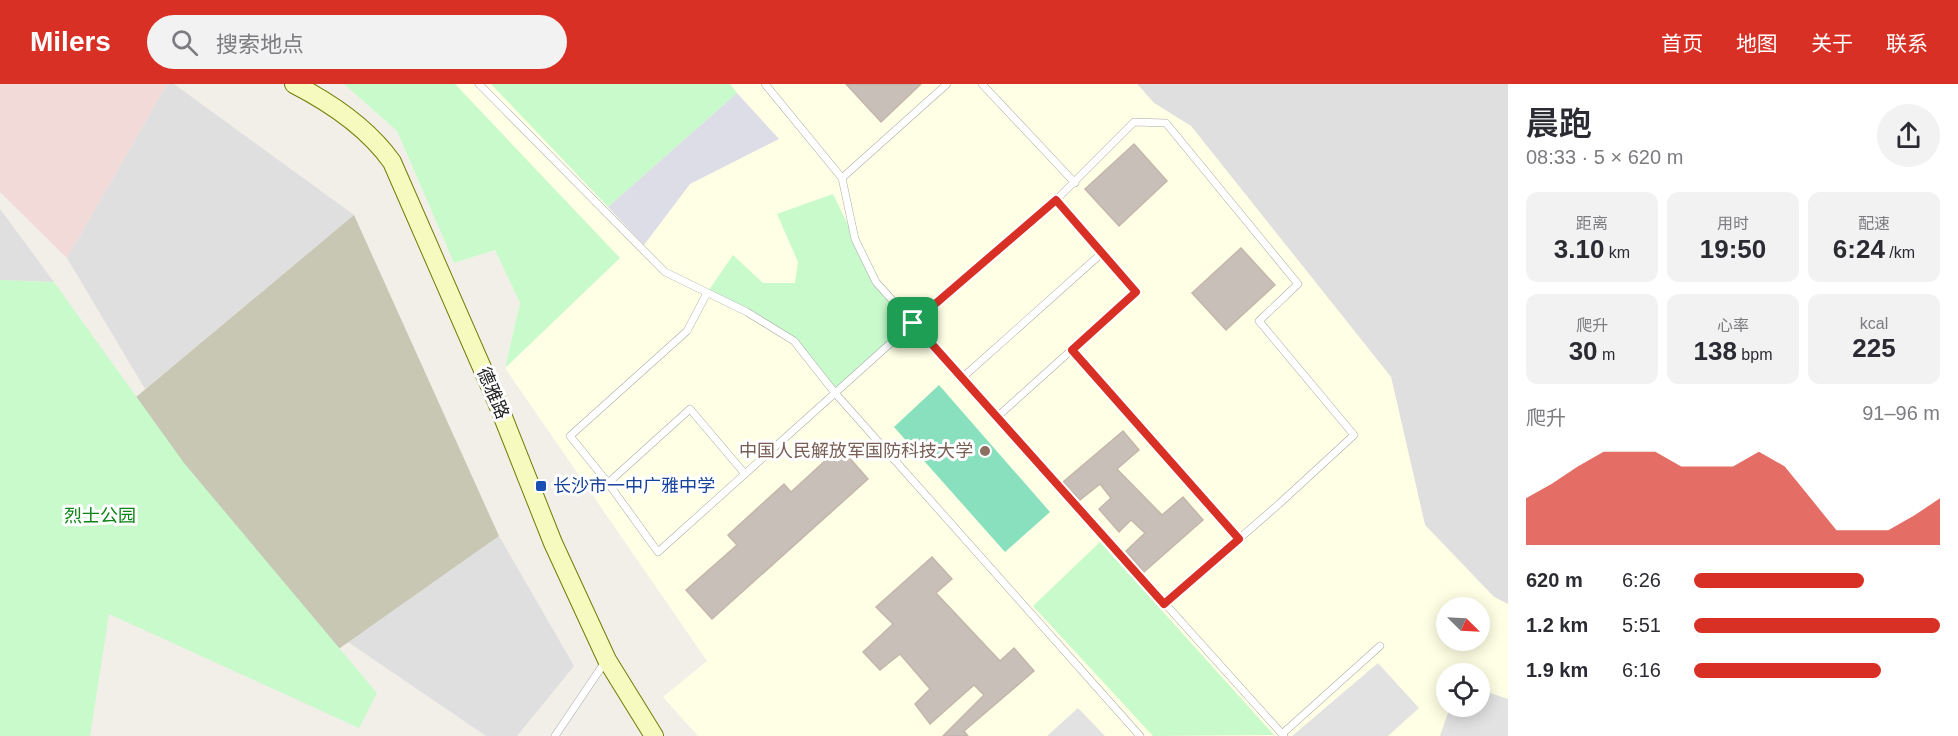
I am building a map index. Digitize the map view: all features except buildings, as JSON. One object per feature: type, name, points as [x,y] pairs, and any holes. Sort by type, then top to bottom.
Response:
[{"type":"street","name":"德雅路","points":[[294,84],[322,98],[375,140],[392,162],[497,402],[553,543],[611,658],[654,736]]},
{"type":"street","name":"德雅路","points":[[321,84],[381,131],[402,159],[506,399],[559,539],[611,658],[655,728],[664,736]]},
{"type":"lane","points":[[478,84],[664,272],[747,312],[794,341],[835,393],[1140,736]]},
{"type":"lane","points":[[765,84],[842,178],[855,240],[876,282],[1283,735],[1380,646]]},
{"type":"lane","points":[[842,178],[947,84]]},
{"type":"lane","points":[[981,84],[1075,183]]},
{"type":"lane","points":[[707,293],[687,331],[570,436],[608,483],[658,552],[913,323],[1075,183],[1134,122],[1166,123],[1298,284],[1259,321],[1354,435],[1164,604]]},
{"type":"lane","points":[[997,417],[1136,292],[1056,200]]},
{"type":"lane","points":[[962,378],[1102,253]]},
{"type":"lane","points":[[1072,350],[1239,539]]},
{"type":"lane","points":[[608,483],[690,409],[745,474]]},
{"type":"lane","points":[[555,736],[611,658]]},
{"type":"shaded area","points":[[0,84],[167,84],[67,258],[0,192]]},
{"type":"shaded area","points":[[167,84],[174,84],[354,215],[145,389],[67,258]]},
{"type":"shaded area","name":"中国人民解放军国防科技大学","points":[[344,84],[1137,84],[1154,103],[1191,126],[1391,377],[1425,525],[1494,597],[1508,604],[1508,736],[698,736],[663,697],[707,661],[505,368],[520,303],[495,250],[454,263],[397,131]]},
{"type":"shaded area","points":[[1137,84],[1508,84],[1508,604],[1494,597],[1425,525],[1391,377],[1191,126],[1154,103]]},
{"type":"shaded area","points":[[737,93],[779,139],[690,184],[644,245],[608,207]]},
{"type":"shaded area","points":[[0,209],[54,282],[0,280]]},
{"type":"shaded area","points":[[354,215],[499,536],[313,667],[118,412]]},
{"type":"shaded area","points":[[499,536],[574,666],[517,736],[486,736],[348,642]]},
{"type":"shaded area","points":[[1378,663],[1419,708],[1388,736],[1292,736]]},
{"type":"shaded area","points":[[1490,693],[1508,699],[1508,736],[1440,736],[1447,717],[1490,717]]},
{"type":"shaded area","points":[[1078,708],[1105,736],[1047,736]]},
{"type":"green space","points":[[344,84],[455,84],[620,258],[505,368],[520,303],[495,250],[454,263],[397,131]]},
{"type":"green space","points":[[491,84],[730,84],[737,93],[608,207]]},
{"type":"green space","points":[[833,194],[876,282],[913,323],[835,393],[794,341],[707,293],[733,255],[763,283],[795,283],[798,262],[777,214]]},
{"type":"green space","name":"烈士公园","points":[[0,280],[54,282],[184,463],[377,693],[359,728],[109,614],[90,736],[0,736]]},
{"type":"green space","points":[[939,385],[1050,512],[1005,552],[894,427]]},
{"type":"green space","points":[[1100,542],[1274,735],[1153,736],[1033,606]]},
{"type":"place","name":"中国人民解放军国防科技大学","points":[[985,451]]},
{"type":"place","name":"长沙市一中广雅中学","points":[[541,486]]},
{"type":"route","points":[[1056,200],[1136,292],[1072,350],[1239,539],[1164,604],[913,323],[1056,200]]}]
